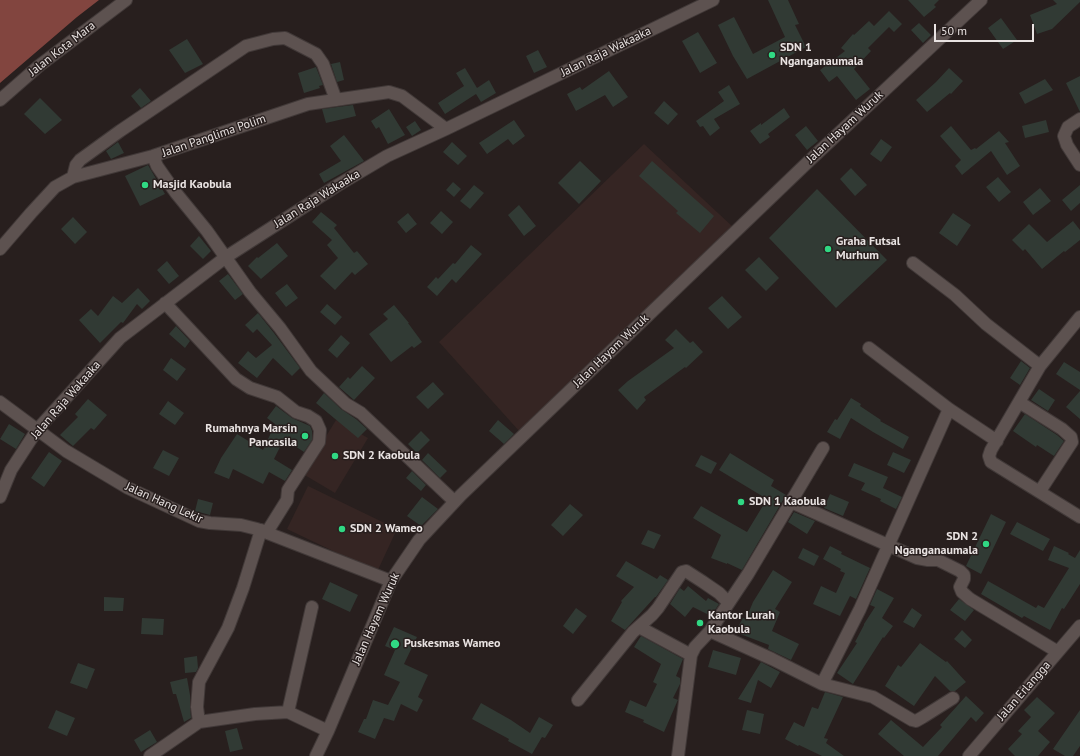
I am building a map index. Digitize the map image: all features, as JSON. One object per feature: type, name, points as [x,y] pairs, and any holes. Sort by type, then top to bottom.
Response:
[{"type":"street","name":"Jalan Kota Mara","points":[[0,100],[40,65],[126,0]]},
{"type":"street","name":"Jalan Raja Wakaaka","points":[[0,497],[11,470],[37,430],[120,338],[226,257],[325,193],[387,156],[713,0]]},
{"type":"street","name":"Jalan Hayam Wuruk","points":[[316,756],[328,731],[390,581],[419,540],[454,501],[809,161],[981,0]]},
{"type":"street","points":[[73,177],[76,165],[80,160],[120,131],[246,46],[272,39],[285,38],[316,54],[323,64],[336,100]]},
{"type":"street","name":"Jalan Panglima Polim","points":[[0,249],[55,187],[73,177],[153,156],[308,104],[389,92],[402,96],[446,129]]},
{"type":"street","points":[[1080,119],[1068,127],[1064,136],[1067,145],[1080,165]]},
{"type":"street","points":[[153,156],[157,166],[176,193],[207,231],[250,292],[280,328],[311,371],[346,404],[361,413],[454,501]]},
{"type":"street","points":[[913,264],[955,295],[986,324],[1040,366]]},
{"type":"street","points":[[166,303],[236,379],[250,388],[277,397],[296,412],[308,416],[316,421],[320,430],[319,442],[288,490],[287,500],[264,531],[228,628],[199,682],[197,707],[199,722]]},
{"type":"street","points":[[1080,316],[1040,366],[991,450],[990,456],[991,462],[1080,517]]},
{"type":"street","points":[[869,348],[949,409],[997,441]]},
{"type":"street","name":"Jalan Hang Lekir","points":[[0,402],[66,451],[128,488],[198,521],[242,525],[264,531],[390,581]]},
{"type":"street","points":[[1019,402],[1062,429],[1071,437],[1072,442],[1040,491]]},
{"type":"street","points":[[822,684],[860,609],[949,409]]},
{"type":"street","points":[[678,756],[691,655],[695,647],[710,631],[748,574],[823,448]]},
{"type":"street","points":[[791,502],[888,546],[917,558],[938,560],[960,572],[964,575],[964,579],[960,587],[962,592],[970,599],[1058,652]]},
{"type":"street","points":[[578,700],[594,678],[639,627],[658,608],[682,572],[686,571],[703,582],[719,593],[728,602]]},
{"type":"street","points":[[288,712],[312,607]]},
{"type":"street","name":"Jalan Erlangga","points":[[970,756],[1080,626]]},
{"type":"street","points":[[639,627],[691,655]]},
{"type":"street","points":[[710,631],[772,659],[822,684],[873,697],[912,720],[916,721],[924,717],[953,698]]},
{"type":"street","points":[[150,756],[199,722],[255,714],[288,712],[328,731]]},
{"type":"shaded area","points":[[0,0],[99,0],[0,83]]},
{"type":"shaded area","points":[[644,144],[733,227],[520,432],[439,342]]},
{"type":"shaded area","name":"SDN 2 Kaobula","points":[[336,420],[368,438],[335,493],[303,474]]},
{"type":"shaded area","name":"SDN 2 Wameo","points":[[308,486],[397,529],[377,572],[287,529]]},
{"type":"building","points":[[768,0],[788,0],[799,24],[795,25],[806,47],[747,79],[733,56],[718,25],[734,17],[753,54],[785,37]]},
{"type":"building","points":[[908,0],[939,0],[934,5],[936,7],[924,17]]},
{"type":"building","points":[[1053,0],[1080,0],[1080,2],[1052,29],[1037,34],[1030,15],[1057,4]]},
{"type":"building","points":[[889,11],[902,24],[894,32],[889,27],[868,48],[871,51],[854,69],[870,89],[856,100],[837,76],[829,82],[820,70],[845,51],[841,48],[853,34],[854,35],[869,21],[874,26]]},
{"type":"building","points":[[1001,18],[1017,40],[1003,49],[988,28]]},
{"type":"building","points":[[919,23],[931,35],[923,43],[911,30]]},
{"type":"building","points":[[698,32],[717,63],[700,73],[682,41]]},
{"type":"building","points":[[187,39],[203,64],[185,73],[169,50]]},
{"type":"building","points":[[538,50],[547,67],[534,73],[526,56]]},
{"type":"building","points":[[340,62],[344,80],[337,82],[331,64]]},
{"type":"building","points":[[316,67],[323,85],[319,86],[320,88],[304,93],[298,73]]},
{"type":"building","points":[[465,68],[477,88],[489,80],[496,93],[481,102],[476,94],[445,114],[438,103],[464,86],[456,73]]},
{"type":"building","points":[[949,68],[963,81],[951,94],[950,93],[927,112],[916,100]]},
{"type":"building","points":[[609,71],[628,97],[613,107],[605,95],[576,111],[567,94],[580,87],[582,90]]},
{"type":"building","points":[[1080,76],[1080,112],[1066,83]]},
{"type":"building","points":[[1045,79],[1053,90],[1025,104],[1019,93]]},
{"type":"building","points":[[729,85],[740,104],[714,119],[720,128],[710,136],[703,126],[700,127],[696,121],[724,101],[718,92]]},
{"type":"building","points":[[140,88],[151,101],[141,108],[131,96]]},
{"type":"building","points":[[40,98],[62,120],[45,134],[24,114]]},
{"type":"building","points":[[664,101],[678,114],[668,125],[654,113]]},
{"type":"building","points":[[353,105],[356,116],[326,123],[322,109]]},
{"type":"building","points":[[784,108],[790,117],[768,134],[770,137],[760,144],[750,131]]},
{"type":"building","points":[[389,109],[405,135],[388,144],[379,127],[376,129],[371,121]]},
{"type":"building","points":[[514,120],[525,136],[513,145],[508,139],[487,154],[479,143]]},
{"type":"building","points":[[1046,120],[1049,132],[1025,138],[1022,126]]},
{"type":"building","points":[[415,121],[421,130],[412,136],[406,127]]},
{"type":"building","points":[[806,126],[818,141],[807,150],[795,135]]},
{"type":"building","points":[[951,126],[971,150],[976,149],[999,131],[1009,142],[1005,143],[1020,166],[1007,175],[991,151],[962,175],[955,166],[961,160],[940,136]]},
{"type":"building","points":[[344,135],[364,161],[324,183],[319,174],[341,161],[330,146]]},
{"type":"building","points":[[881,139],[892,147],[881,162],[870,154]]},
{"type":"building","points":[[118,142],[124,153],[111,159],[106,151]]},
{"type":"building","points":[[452,142],[467,156],[458,165],[443,152]]},
{"type":"building","points":[[580,161],[601,181],[579,204],[558,183]]},
{"type":"building","points":[[652,161],[714,216],[700,233],[676,213],[678,211],[639,176]]},
{"type":"building","name":"Masjid Kaobula","points":[[148,165],[165,194],[140,206],[125,176]]},
{"type":"building","points":[[851,168],[867,185],[855,196],[840,179]]},
{"type":"building","points":[[998,177],[1011,192],[999,202],[986,187]]},
{"type":"building","points":[[453,182],[461,189],[454,197],[446,190]]},
{"type":"building","points":[[474,185],[484,193],[470,209],[460,201]]},
{"type":"building","points":[[1080,185],[1080,203],[1071,211],[1062,200]]},
{"type":"building","points":[[1040,188],[1051,201],[1033,215],[1023,202]]},
{"type":"building","name":"Graha Futsal Murhum","points":[[817,189],[887,260],[836,308],[769,238]]},
{"type":"building","points":[[519,205],[536,226],[524,236],[508,215]]},
{"type":"building","points":[[441,211],[453,222],[442,234],[430,223]]},
{"type":"building","points":[[321,212],[337,225],[334,228],[354,253],[357,251],[368,264],[355,275],[352,272],[335,290],[320,276],[338,258],[327,245],[332,240],[312,222]]},
{"type":"building","points":[[408,213],[417,224],[406,233],[397,222]]},
{"type":"building","points":[[953,213],[971,225],[957,246],[939,233]]},
{"type":"building","points":[[73,217],[87,232],[75,244],[61,229]]},
{"type":"building","points":[[1073,221],[1080,230],[1080,240],[1042,269],[1025,249],[1023,251],[1012,240],[1029,224],[1047,242]]},
{"type":"building","points":[[199,236],[211,251],[203,259],[190,246]]},
{"type":"building","points":[[277,243],[288,256],[261,279],[248,266],[257,257],[258,258]]},
{"type":"building","points":[[471,245],[482,254],[456,283],[452,279],[437,296],[427,287],[436,277],[438,279],[453,263],[455,264]]},
{"type":"building","points":[[759,257],[779,278],[766,291],[745,270]]},
{"type":"building","points":[[167,261],[179,276],[169,284],[157,270]]},
{"type":"building","points":[[228,274],[243,294],[235,300],[219,281]]},
{"type":"building","points":[[287,284],[298,298],[286,307],[275,293]]},
{"type":"building","points":[[138,288],[150,301],[142,309],[137,304],[123,323],[121,322],[100,343],[79,320],[91,309],[98,316],[113,296],[122,303]]},
{"type":"building","points":[[722,296],[742,317],[728,329],[708,308]]},
{"type":"building","points":[[327,304],[342,317],[335,325],[320,312]]},
{"type":"building","points":[[394,305],[422,342],[414,348],[412,346],[391,362],[369,334],[388,319],[383,314]]},
{"type":"building","points":[[258,313],[300,368],[292,376],[273,358],[257,378],[238,363],[248,351],[256,358],[272,345],[257,329],[253,333],[245,325]]},
{"type":"building","points":[[176,326],[190,341],[185,348],[169,334]]},
{"type":"building","points":[[676,329],[690,343],[693,341],[703,352],[686,368],[685,367],[644,397],[646,400],[637,410],[618,390],[674,348],[665,340]]},
{"type":"building","points":[[341,335],[350,343],[337,358],[328,350]]},
{"type":"building","points":[[171,358],[186,369],[177,381],[163,370]]},
{"type":"building","points":[[1021,361],[1030,368],[1020,385],[1010,378]]},
{"type":"building","points":[[1064,362],[1080,372],[1080,390],[1056,374]]},
{"type":"building","points":[[362,366],[375,378],[354,400],[339,387],[348,377],[350,379]]},
{"type":"building","points":[[433,382],[444,394],[428,409],[416,397]]},
{"type":"building","points":[[1039,389],[1055,400],[1048,411],[1031,400]]},
{"type":"building","points":[[1080,391],[1080,419],[1066,407]]},
{"type":"building","points":[[324,393],[341,409],[356,419],[367,429],[358,438],[316,403]]},
{"type":"building","points":[[851,398],[861,404],[860,406],[881,420],[880,421],[909,437],[903,449],[851,418],[840,439],[827,432],[835,419],[837,420]]},
{"type":"building","points":[[88,399],[107,415],[94,430],[91,428],[73,446],[60,435],[78,417],[75,414]]},
{"type":"building","points":[[168,401],[184,413],[175,425],[159,414]]},
{"type":"building","points":[[276,406],[292,418],[310,426],[312,431],[312,440],[304,452],[284,439],[274,459],[292,470],[285,481],[269,472],[263,484],[233,469],[229,479],[214,473],[221,458],[237,434],[263,450],[275,424],[267,418]]},
{"type":"building","points":[[1025,414],[1064,441],[1054,456],[1037,445],[1036,447],[1013,431]]},
{"type":"building","points":[[498,420],[514,434],[504,444],[489,431]]},
{"type":"building","points":[[9,424],[25,434],[16,449],[0,439]]},
{"type":"building","points":[[421,431],[430,440],[417,453],[408,444]]},
{"type":"building","points":[[163,450],[179,458],[169,476],[153,468]]},
{"type":"building","points":[[49,452],[62,461],[44,487],[31,478]]},
{"type":"building","points":[[893,452],[911,460],[904,473],[887,465]]},
{"type":"building","points":[[428,453],[447,471],[440,478],[422,460]]},
{"type":"building","points":[[730,453],[774,480],[771,486],[786,495],[742,570],[711,558],[721,535],[693,518],[701,506],[747,532],[767,499],[719,470]]},
{"type":"building","points":[[701,455],[717,463],[711,474],[695,466]]},
{"type":"building","points":[[854,463],[888,477],[883,488],[902,497],[896,509],[880,501],[881,499],[861,490],[865,483],[848,476]]},
{"type":"building","points":[[412,471],[426,485],[421,491],[406,478]]},
{"type":"building","points":[[830,494],[849,502],[843,516],[824,508]]},
{"type":"building","points":[[422,497],[438,509],[421,526],[407,516]]},
{"type":"building","points":[[198,499],[213,503],[210,515],[195,511]]},
{"type":"building","points":[[570,504],[583,515],[563,536],[551,525]]},
{"type":"building","points":[[794,512],[815,521],[807,534],[788,522]]},
{"type":"building","name":"SDN 2 Nganganaumala","points":[[991,514],[1006,522],[981,574],[966,566]]},
{"type":"building","points":[[1017,522],[1050,539],[1043,551],[1010,534]]},
{"type":"building","points":[[648,530],[661,535],[654,549],[641,544]]},
{"type":"building","points":[[830,546],[842,552],[841,554],[870,568],[856,599],[850,596],[840,616],[813,604],[821,586],[836,593],[845,573],[840,571],[841,569],[823,559]]},
{"type":"building","points":[[1054,546],[1069,553],[1068,554],[1075,558],[1080,550],[1080,584],[1064,609],[1062,608],[1050,630],[1024,616],[1022,618],[981,594],[988,581],[1036,608],[1038,605],[1044,608],[1069,568],[1048,560]]},
{"type":"building","points":[[803,548],[819,556],[814,566],[798,558]]},
{"type":"building","points":[[626,561],[657,579],[660,575],[668,580],[656,597],[625,630],[611,621],[622,602],[621,601],[634,587],[616,576]]},
{"type":"building","points":[[773,570],[792,582],[775,609],[780,612],[772,631],[799,644],[791,660],[768,649],[769,645],[735,632],[743,618],[746,619],[753,602]]},
{"type":"building","points":[[330,582],[358,595],[350,612],[322,599]]},
{"type":"building","points":[[688,586],[706,601],[708,598],[719,604],[711,616],[693,607],[685,617],[670,604],[680,588],[684,591]]},
{"type":"building","points":[[877,589],[894,598],[882,618],[893,626],[884,638],[883,637],[853,684],[837,673],[857,643],[855,642],[864,624],[875,607],[870,605]]},
{"type":"building","points":[[104,597],[124,598],[123,611],[104,611]]},
{"type":"building","points":[[959,599],[974,610],[965,621],[950,610]]},
{"type":"building","points":[[576,608],[587,616],[573,634],[563,626]]},
{"type":"building","points":[[912,608],[922,615],[914,628],[903,622]]},
{"type":"building","points":[[142,618],[164,619],[163,635],[141,634]]},
{"type":"building","points":[[394,627],[417,637],[404,664],[428,675],[418,697],[423,700],[417,712],[401,704],[394,721],[384,718],[375,739],[358,732],[364,719],[366,719],[373,700],[388,705],[400,682],[384,675],[395,650],[385,646]]},
{"type":"building","points":[[962,630],[972,640],[965,648],[954,639]]},
{"type":"building","points":[[641,636],[683,659],[676,676],[680,678],[680,684],[673,698],[678,700],[664,732],[643,722],[644,720],[625,712],[630,700],[646,707],[657,684],[653,682],[661,664],[634,647]]},
{"type":"building","points":[[920,643],[946,662],[947,661],[966,682],[955,691],[950,691],[935,676],[914,706],[885,686],[898,665],[901,667]]},
{"type":"building","points":[[713,650],[741,658],[736,675],[708,667]]},
{"type":"building","points":[[197,656],[198,668],[196,672],[185,673],[184,658]]},
{"type":"building","points":[[761,662],[780,672],[771,688],[758,680],[751,703],[738,699]]},
{"type":"building","points":[[78,663],[95,669],[87,689],[70,683]]},
{"type":"building","points":[[187,678],[190,695],[191,718],[184,722],[176,694],[173,694],[170,682]]},
{"type":"building","points":[[825,692],[843,697],[824,738],[828,739],[826,743],[844,756],[822,756],[785,739],[794,722],[804,727],[812,707],[818,709]]},
{"type":"building","points":[[966,696],[984,713],[976,722],[971,717],[938,756],[904,756],[878,734],[891,720],[923,747],[942,727],[940,725]]},
{"type":"building","points":[[1037,697],[1055,713],[1038,731],[1050,742],[1038,756],[1015,756],[1008,749],[1022,734],[1018,731],[1031,717],[1024,710]]},
{"type":"building","points":[[481,703],[530,733],[539,717],[553,725],[545,738],[542,737],[532,754],[508,741],[509,739],[472,719]]},
{"type":"building","points":[[56,710],[75,718],[67,736],[48,728]]},
{"type":"building","points":[[747,710],[764,714],[760,734],[742,730]]},
{"type":"building","points":[[1080,710],[1080,746],[1073,756],[1065,756],[1053,749]]},
{"type":"building","points":[[237,728],[243,749],[230,752],[225,731]]},
{"type":"building","points":[[150,730],[157,742],[141,752],[134,740]]},
{"type":"place","name":"SDN 1 Nganganaumala","points":[[772,55]]},
{"type":"place","name":"Masjid Kaobula","points":[[145,185]]},
{"type":"place","name":"Graha Futsal Murhum","points":[[828,249]]},
{"type":"place","name":"Rumahnya Marsin Pancasila","points":[[305,436]]},
{"type":"place","name":"SDN 2 Kaobula","points":[[335,456]]},
{"type":"place","name":"SDN 1 Kaobula","points":[[741,502]]},
{"type":"place","name":"SDN 2 Wameo","points":[[342,529]]},
{"type":"place","name":"SDN 2 Nganganaumala","points":[[986,544]]},
{"type":"place","name":"Kantor Lurah Kaobula","points":[[700,623]]},
{"type":"place","name":"Puskesmas Wameo","points":[[395,644]]}]
